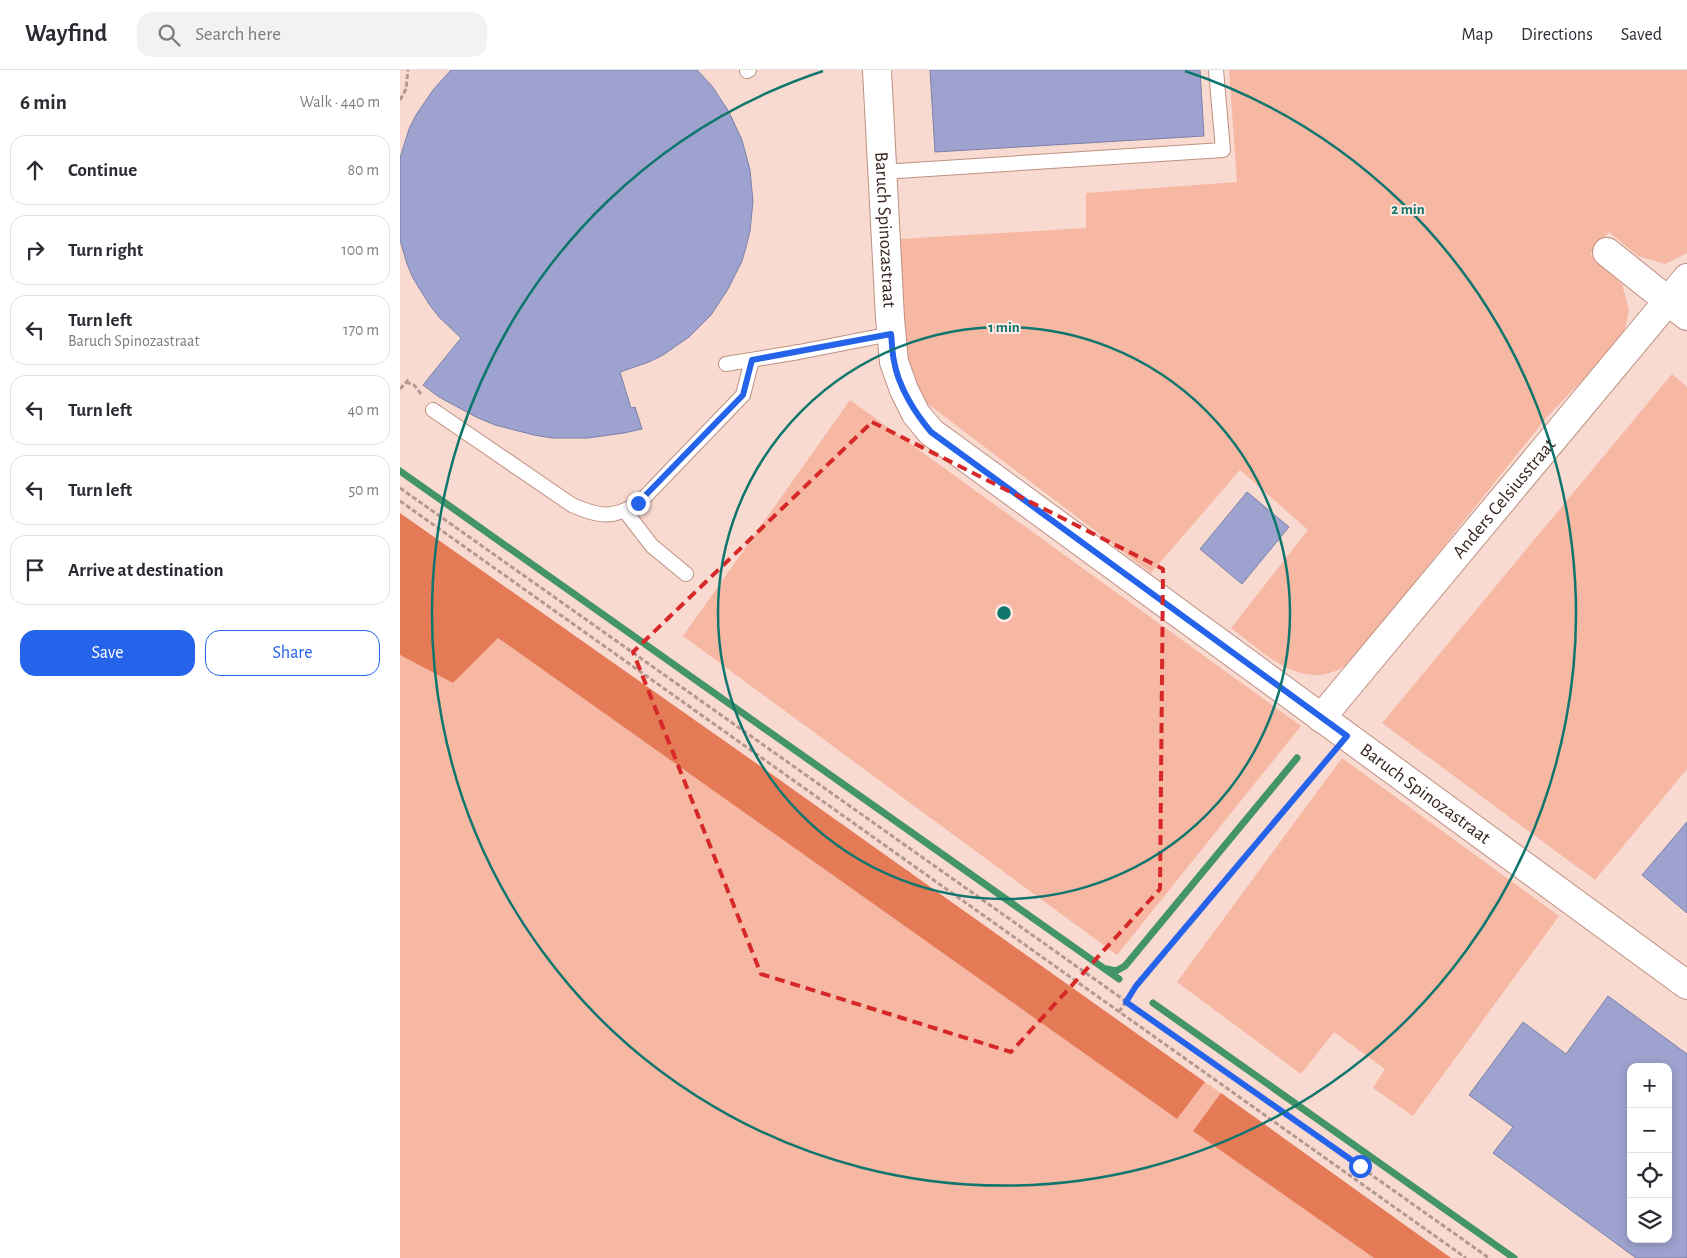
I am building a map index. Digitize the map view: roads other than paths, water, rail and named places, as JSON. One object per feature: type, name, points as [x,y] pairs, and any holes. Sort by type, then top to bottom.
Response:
[{"type":"street","name":"Baruch Spinozastraat","points":[[877,70],[894,362],[904,390],[916,414],[931,432],[1687,985]]},
{"type":"street","points":[[1607,252],[1678,308]]},
{"type":"street","name":"Anders Celsiusstraat","points":[[1321,718],[1678,308],[1687,278]]},
{"type":"lane","points":[[882,172],[1223,150],[1216,70]]},
{"type":"lane","points":[[726,364],[891,334]]},
{"type":"lane","points":[[433,410],[572,505],[591,513],[608,516],[625,512],[638,503],[743,395],[752,360]]},
{"type":"lane","points":[[625,512],[652,546],[686,574]]},
{"type":"waterway","points":[[400,471],[1119,979]]},
{"type":"waterway","points":[[1107,969],[1116,971],[1125,966],[1297,758]]},
{"type":"waterway","points":[[1153,1003],[1514,1258]]}]
